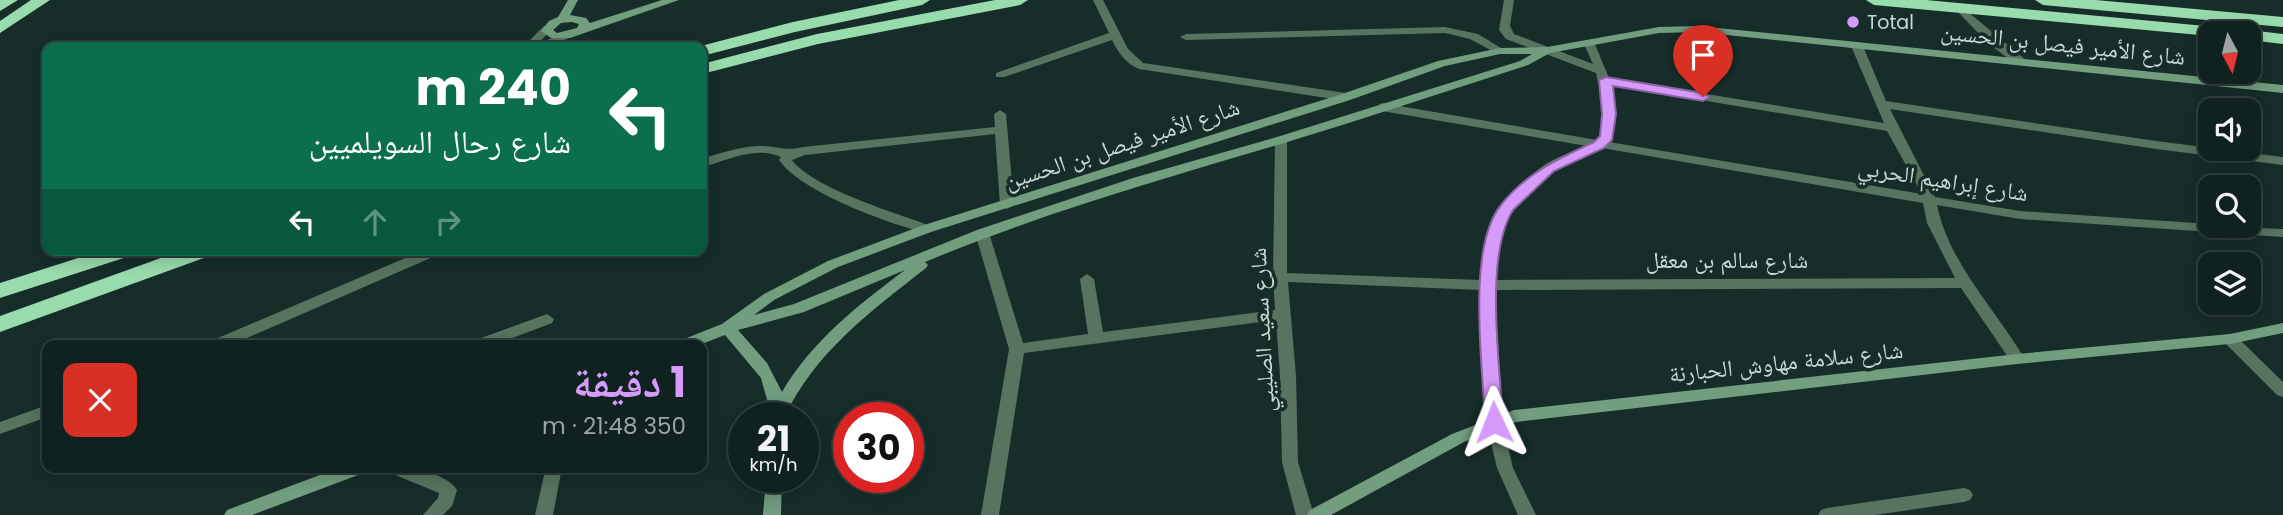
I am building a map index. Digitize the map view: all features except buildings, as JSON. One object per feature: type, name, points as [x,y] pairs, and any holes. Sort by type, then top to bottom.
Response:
[{"type":"highway","points":[[0,6],[9,0]]},
{"type":"highway","points":[[0,28],[42,0]]},
{"type":"highway","points":[[707,50],[782,30],[922,0]]},
{"type":"highway","points":[[707,68],[817,39],[1020,0]]},
{"type":"highway","points":[[1874,0],[2198,30]]},
{"type":"highway","points":[[2043,0],[2283,22]]},
{"type":"highway","points":[[2261,36],[2283,38]]},
{"type":"highway","points":[[0,291],[109,256]]},
{"type":"highway","points":[[0,324],[188,256]]},
{"type":"highway","points":[[0,281],[77,267]]},
{"type":"street","points":[[534,42],[562,19],[576,0],[583,9],[581,23],[570,35],[552,42]]},
{"type":"street","points":[[562,19],[581,23],[674,0]]},
{"type":"street","points":[[1098,0],[1128,58],[1144,67],[1346,97]]},
{"type":"street","points":[[1510,1],[1506,34],[1520,43],[1547,50],[1602,75],[1892,128]]},
{"type":"street","points":[[1961,9],[1987,35],[2023,63]]},
{"type":"street","points":[[548,29],[549,33],[555,36],[570,35]]},
{"type":"street","name":"شارع الأمير فيصل بن الحسين","points":[[727,328],[769,298],[822,270],[926,229],[1346,97],[1455,59],[1500,51],[1547,50],[1679,29],[1716,30],[2283,89]]},
{"type":"street","points":[[1185,37],[1446,30],[1474,36],[1500,51]]},
{"type":"street","points":[[1000,75],[1114,35]]},
{"type":"street","points":[[1527,515],[1505,468],[1494,422],[1487,265],[1500,218],[1507,207],[1549,168],[1599,145],[1607,137],[1609,127],[1602,75],[1590,44]]},
{"type":"street","points":[[1857,46],[1892,128],[1931,201],[1934,223],[1965,283],[2017,359]]},
{"type":"street","name":"شارع الأمير فيصل بن الحسين","points":[[697,340],[727,328],[790,312],[982,233],[1138,181],[1282,140],[1524,63],[1547,50]]},
{"type":"street","points":[[1883,104],[2169,147],[2283,160]]},
{"type":"street","name":"شارع إبراهيم الحربي","points":[[1382,107],[2020,215],[2283,233]]},
{"type":"street","points":[[1000,114],[1007,205]]},
{"type":"street","points":[[926,229],[805,180],[787,167],[785,160],[788,156],[803,151],[1000,130]]},
{"type":"street","name":"شارع سعيد الصليبي","points":[[1282,140],[1280,277],[1288,376],[1290,462],[1305,515]]},
{"type":"street","points":[[707,162],[757,150],[780,151],[788,156]]},
{"type":"street","points":[[982,233],[1017,349],[990,515]]},
{"type":"street","points":[[785,402],[799,376],[824,344],[858,313],[937,253]]},
{"type":"street","points":[[227,340],[422,256]]},
{"type":"street","name":"شارع سالم بن معقل","points":[[1280,277],[1488,285],[1965,283]]},
{"type":"street","points":[[1087,279],[1096,338]]},
{"type":"street","points":[[1017,349],[1283,314]]},
{"type":"street","points":[[491,340],[547,319]]},
{"type":"street","points":[[727,328],[770,377],[778,402]]},
{"type":"street","name":"شارع سلامة مهاوش الحبارنة","points":[[1316,515],[1458,438],[1494,422],[1535,412],[2017,359],[2230,339],[2283,328]]},
{"type":"street","points":[[2230,339],[2283,391]]},
{"type":"street","points":[[0,428],[42,413]]},
{"type":"street","points":[[233,515],[344,473]]},
{"type":"street","points":[[409,473],[448,490],[446,500],[432,515]]},
{"type":"street","points":[[544,515],[554,473]]},
{"type":"street","points":[[772,515],[773,493]]},
{"type":"street","points":[[1827,515],[1964,495]]},
{"type":"place","name":"Total","points":[[1853,22]]},
{"type":"route","points":[[1494,422],[1487,265],[1500,218],[1507,207],[1549,168],[1599,145],[1607,137],[1609,114],[1606,80],[1703,97]]}]
